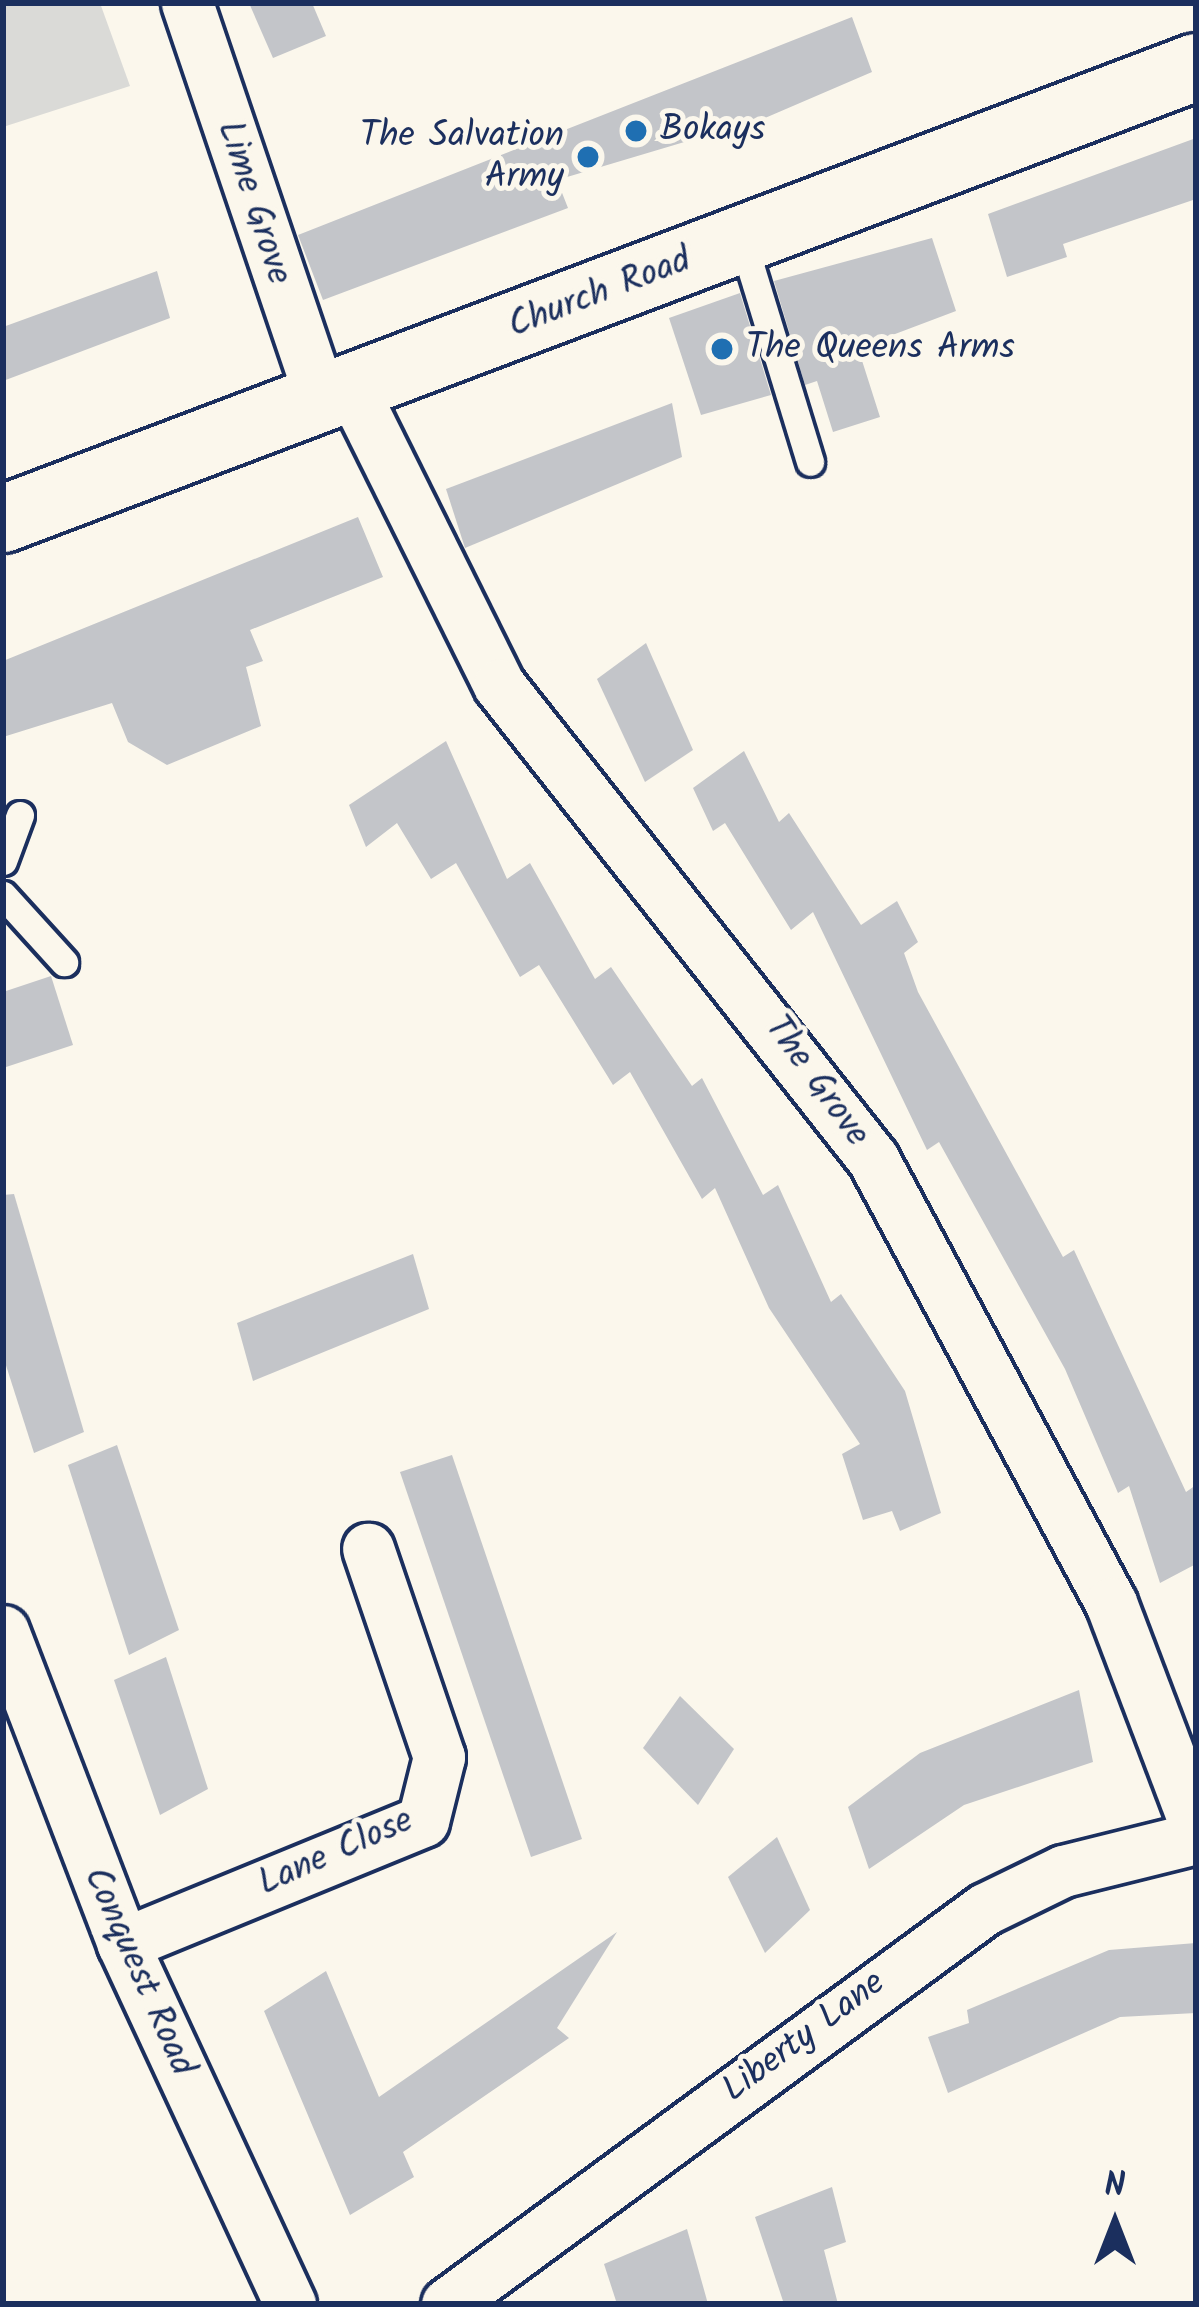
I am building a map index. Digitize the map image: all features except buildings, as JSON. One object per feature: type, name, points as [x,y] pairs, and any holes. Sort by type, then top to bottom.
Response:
[{"type":"main road","name":"Church Road","points":[[3,518],[1196,67]]},
{"type":"street","name":"Lime Grove","points":[[188,3],[337,395]]},
{"type":"street","name":"The Grove","points":[[337,395],[500,685],[873,1160],[1111,1604],[1196,1827]]},
{"type":"street","name":"Lane Close","points":[[122,1944],[423,1821],[439,1757],[368,1550]]},
{"type":"street","name":"Conquest Road","points":[[3,1631],[122,1944],[290,2304]]},
{"type":"street","name":"Liberty Lane","points":[[447,2304],[985,1909],[1064,1871],[1196,1838]]},
{"type":"lane","points":[[742,239],[810,462]]},
{"type":"lane","points":[[3,861],[20,815]]},
{"type":"lane","points":[[3,895],[64,962]]},
{"type":"shaded area","points":[[3,3],[100,3],[130,86],[3,127]]},
{"type":"place","name":"Bokays","points":[[636,131]]},
{"type":"place","name":"The Salvation Army","points":[[588,157]]},
{"type":"place","name":"The Queens Arms","points":[[722,349]]}]
